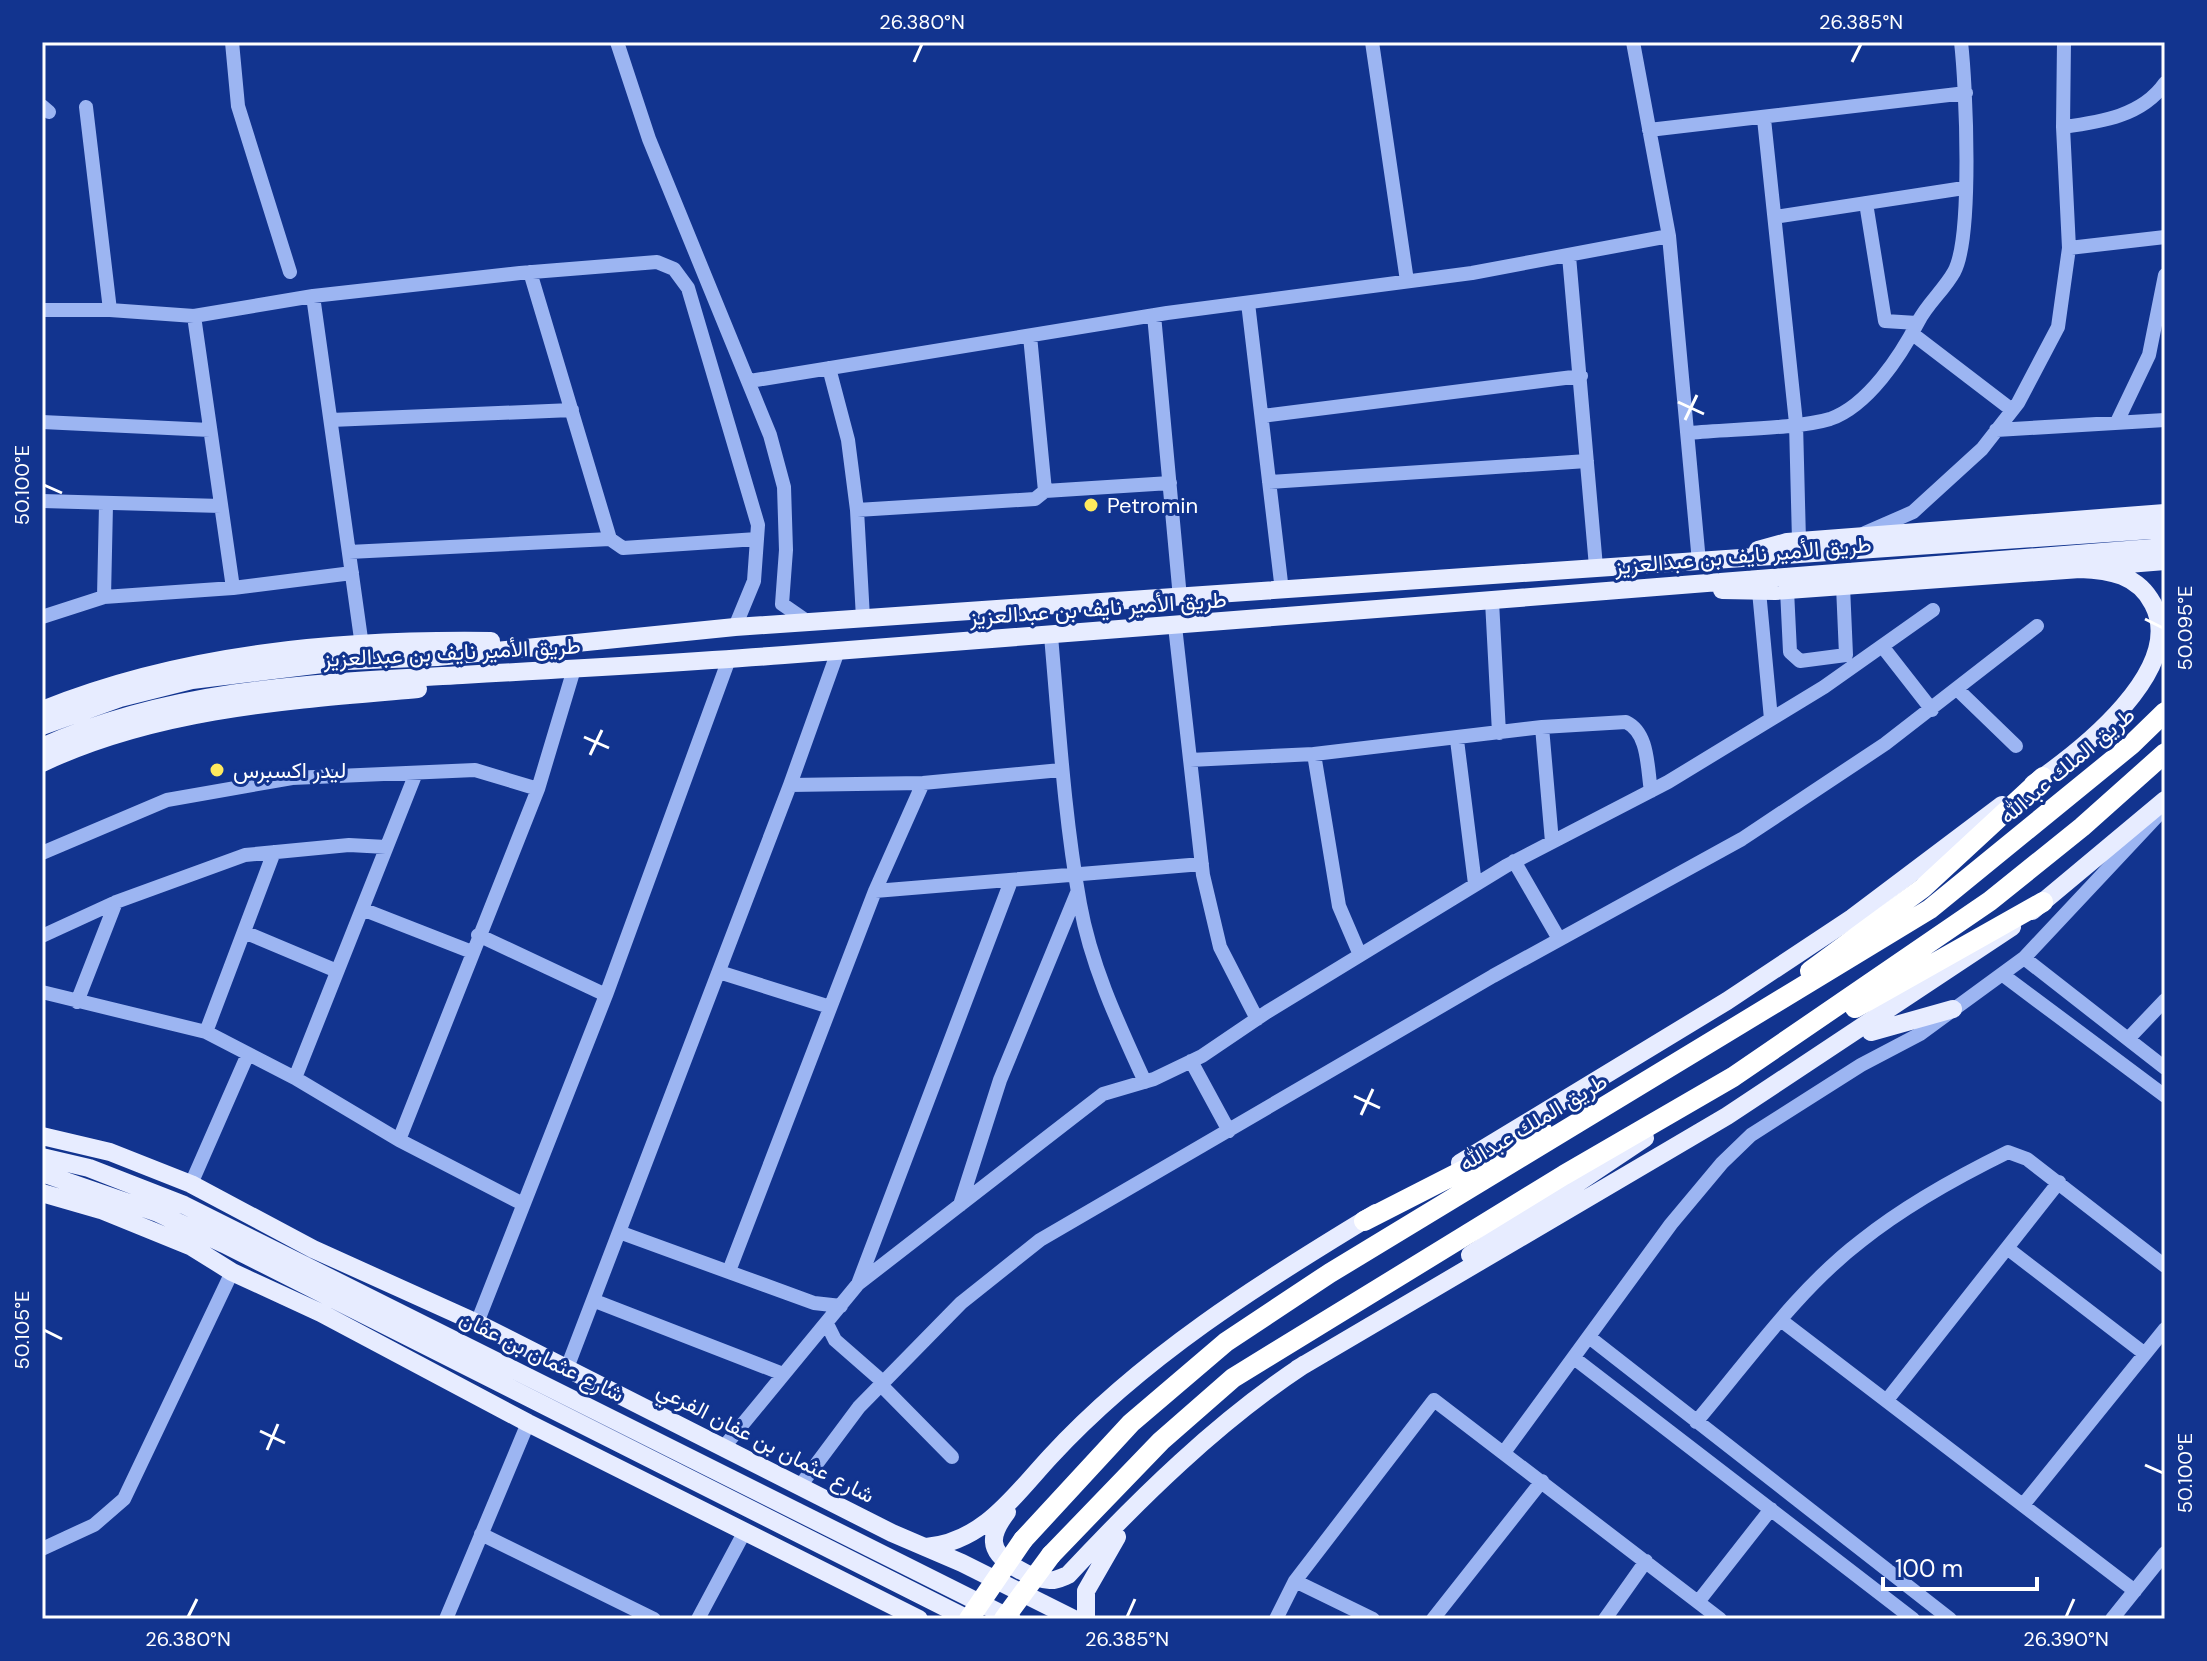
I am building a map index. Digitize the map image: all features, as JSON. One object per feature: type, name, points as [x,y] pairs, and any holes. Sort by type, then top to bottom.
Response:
[{"type":"highway","name":"طريق الملك عبدالله","points":[[968,1619],[1023,1540],[1075,1479],[1131,1423],[1226,1342],[1344,1265],[1930,909],[2131,745],[2165,712]]},
{"type":"highway","points":[[1733,1077],[1990,901],[2082,827],[2165,753]]},
{"type":"highway","points":[[1364,1221],[1715,1041],[1923,888],[2043,777]]},
{"type":"highway","points":[[1004,1619],[1051,1555],[1161,1441],[1233,1378],[1537,1191],[2043,902]]},
{"type":"main road","points":[[1720,560],[1799,541],[2165,513]]},
{"type":"main road","name":"طريق الأمير نايف بن عبدالعزيز","points":[[42,747],[122,715],[254,689],[1051,636],[1644,589],[2114,542],[2165,529]]},
{"type":"main road","name":"طريق الأمير نايف بن عبدالعزيز","points":[[42,726],[120,698],[192,680],[347,661],[437,657],[735,627],[1720,560],[2114,542],[2165,547]]},
{"type":"main road","points":[[1644,589],[1787,590],[2165,561]]},
{"type":"main road","points":[[2080,569],[2128,578],[2150,598],[2158,613],[2159,650],[2130,702]]},
{"type":"main road","points":[[42,710],[130,679],[194,662],[362,646],[468,641],[574,643]]},
{"type":"main road","points":[[926,1547],[965,1539],[990,1522],[1080,1424],[1217,1314],[1727,1001],[1852,918],[2043,777],[2130,702],[2165,667]]},
{"type":"main road","points":[[42,763],[117,733],[192,716],[304,699],[482,684],[574,669]]},
{"type":"main road","points":[[1297,1369],[1714,1124],[1988,946],[2165,800]]},
{"type":"main road","points":[[1835,1046],[1891,1023],[1953,1009]]},
{"type":"main road","points":[[1032,1476],[998,1526],[993,1542],[1000,1556],[1023,1570],[1051,1581],[1068,1575],[1206,1438],[1297,1369],[1733,1077]]},
{"type":"main road","name":"شارع عثمان بن عفان الفرعي","points":[[42,1136],[110,1152],[191,1184],[313,1249],[477,1323],[723,1448],[1074,1619]]},
{"type":"main road","name":"شارع عثمان بن عفان","points":[[42,1157],[89,1168],[184,1205],[1012,1619]]},
{"type":"main road","name":"شارع عثمان بن عفان","points":[[42,1173],[158,1213],[968,1619]]},
{"type":"main road","points":[[42,1193],[101,1210],[192,1247],[232,1272],[321,1313],[898,1613],[919,1619]]},
{"type":"main road","points":[[459,1363],[675,1496]]},
{"type":"main road","points":[[600,1385],[837,1529]]},
{"type":"main road","points":[[1086,1619],[1086,1591],[1134,1511]]},
{"type":"main road","points":[[778,1548],[901,1584]]},
{"type":"street","points":[[232,42],[238,106],[290,272]]},
{"type":"street","points":[[617,42],[649,139],[770,435],[784,487],[786,550],[782,604],[808,622]]},
{"type":"street","points":[[1372,42],[1407,281]]},
{"type":"street","points":[[1633,42],[1669,236],[1690,433],[1699,562]]},
{"type":"street","points":[[1690,433],[1831,418],[1872,390],[1916,329],[1955,271],[1963,239],[1966,93],[1961,42]]},
{"type":"street","points":[[1857,537],[1913,512],[1982,449],[2012,410],[2058,327],[2069,248],[2063,127],[2064,42]]},
{"type":"street","points":[[2063,127],[2105,122],[2153,101],[2165,83]]},
{"type":"street","points":[[1649,130],[1764,119],[1966,93]]},
{"type":"street","points":[[86,107],[110,310]]},
{"type":"street","points":[[1764,119],[1796,423],[1799,541]]},
{"type":"street","points":[[1775,217],[1964,188]]},
{"type":"street","points":[[1866,203],[1885,321],[1916,329],[2012,410]]},
{"type":"street","points":[[750,381],[1154,315],[1569,256],[1669,236]]},
{"type":"street","points":[[2069,248],[2165,237]]},
{"type":"street","points":[[1569,256],[1596,567]]},
{"type":"street","points":[[42,310],[110,310],[194,316],[313,296],[530,272],[657,262],[674,269],[688,288],[758,525],[754,581],[735,627]]},
{"type":"street","points":[[530,272],[610,539]]},
{"type":"street","points":[[2117,422],[2149,355],[2161,317],[2165,275]]},
{"type":"street","points":[[313,296],[362,646]]},
{"type":"street","points":[[1248,303],[1282,591]]},
{"type":"street","points":[[1154,315],[1180,598]]},
{"type":"street","points":[[194,316],[233,588]]},
{"type":"street","points":[[1030,336],[1045,491]]},
{"type":"street","points":[[829,368],[848,440],[857,510],[863,618]]},
{"type":"street","points":[[1262,416],[1581,376]]},
{"type":"street","points":[[331,420],[572,410]]},
{"type":"street","points":[[1996,430],[2165,420]]},
{"type":"street","points":[[42,422],[210,430]]},
{"type":"street","points":[[1269,482],[1587,461]]},
{"type":"street","points":[[857,510],[1035,499],[1045,491],[1170,483]]},
{"type":"street","points":[[42,501],[221,506]]},
{"type":"street","points":[[104,597],[106,505]]},
{"type":"street","points":[[349,552],[610,539],[623,548],[757,539]]},
{"type":"street","points":[[42,617],[104,597],[233,588],[352,573]]},
{"type":"street","points":[[1787,590],[1790,652],[1800,661],[1846,655],[1843,586]]},
{"type":"street","points":[[1759,591],[1771,719]]},
{"type":"street","points":[[1492,601],[1499,733]]},
{"type":"street","points":[[723,1448],[858,1284],[1103,1094],[1145,1082],[1191,1061],[1514,861],[1651,791],[1771,719],[1933,610]]},
{"type":"street","points":[[1175,626],[1202,864],[1220,947],[1257,1019]]},
{"type":"street","points":[[800,1486],[859,1407],[961,1303],[1040,1240],[1559,939],[1742,839],[1932,710],[2037,626]]},
{"type":"street","points":[[1051,636],[1061,770],[1078,883],[1109,1004],[1145,1082]]},
{"type":"street","points":[[1882,646],[1932,710]]},
{"type":"street","points":[[567,1368],[595,1301],[838,651]]},
{"type":"street","points":[[477,1323],[606,995],[729,659]]},
{"type":"street","points":[[399,1140],[538,789],[574,669]]},
{"type":"street","points":[[1957,689],[2016,746]]},
{"type":"street","points":[[1190,760],[1314,754],[1457,740],[1542,727],[1626,722],[1636,727],[1643,740],[1651,791]]},
{"type":"street","points":[[1542,727],[1552,842]]},
{"type":"street","points":[[1457,740],[1475,884]]},
{"type":"street","points":[[1314,754],[1339,906],[1360,955]]},
{"type":"street","points":[[42,853],[167,800],[292,778],[475,770],[538,789]]},
{"type":"street","points":[[790,785],[923,783],[1061,770]]},
{"type":"street","points":[[295,1078],[416,773]]},
{"type":"street","points":[[729,1271],[875,891],[923,783]]},
{"type":"street","points":[[1505,1451],[1671,1224],[1722,1163],[1751,1135],[1861,1065],[1920,1034],[2003,975],[2024,958],[2165,808]]},
{"type":"street","points":[[42,936],[116,902],[245,855],[349,845],[386,847]]},
{"type":"street","points":[[206,1032],[274,852]]},
{"type":"street","points":[[1514,861],[1559,939]]},
{"type":"street","points":[[875,891],[1011,881],[1078,883],[1202,864]]},
{"type":"street","points":[[858,1284],[1011,881]]},
{"type":"street","points":[[960,1205],[1000,1080],[1078,883]]},
{"type":"street","points":[[77,1002],[116,902]]},
{"type":"street","points":[[362,909],[472,952]]},
{"type":"street","points":[[244,932],[337,971]]},
{"type":"street","points":[[478,935],[606,995]]},
{"type":"street","points":[[2024,958],[2165,1068]]},
{"type":"street","points":[[719,972],[830,1007]]},
{"type":"street","points":[[2003,975],[2165,1096]]},
{"type":"street","points":[[42,992],[206,1032],[295,1078],[399,1140],[523,1204]]},
{"type":"street","points":[[2128,1039],[2165,1000]]},
{"type":"street","points":[[191,1184],[248,1054]]},
{"type":"street","points":[[1191,1061],[1229,1131]]},
{"type":"street","points":[[1696,1422],[1812,1287],[1861,1241],[1956,1177],[2008,1152],[2027,1159],[2059,1182],[2165,1266]]},
{"type":"street","points":[[1887,1400],[2059,1182]]},
{"type":"street","points":[[619,1232],[814,1303],[841,1306]]},
{"type":"street","points":[[2007,1248],[2145,1354]]},
{"type":"street","points":[[42,1549],[94,1525],[124,1499],[232,1272]]},
{"type":"street","points":[[595,1301],[783,1374]]},
{"type":"street","points":[[1782,1321],[2135,1591]]},
{"type":"street","points":[[827,1324],[835,1340],[952,1457]]},
{"type":"street","points":[[2023,1505],[2165,1329]]},
{"type":"street","points":[[1589,1337],[1950,1619]]},
{"type":"street","points":[[1574,1358],[1913,1619]]},
{"type":"street","points":[[1276,1619],[1295,1581],[1434,1400],[1505,1451],[1720,1619]]},
{"type":"street","points":[[446,1619],[528,1423]]},
{"type":"street","points":[[1433,1619],[1542,1481]]},
{"type":"street","points":[[1698,1602],[1771,1509]]},
{"type":"street","points":[[698,1619],[745,1531]]},
{"type":"street","points":[[481,1534],[654,1619]]},
{"type":"street","points":[[2112,1619],[2165,1553]]},
{"type":"street","points":[[1605,1619],[1646,1561]]},
{"type":"street","points":[[1295,1581],[1373,1619]]},
{"type":"place","name":"Petromin","points":[[1091,505]]},
{"type":"place","name":"ليدر اكسبرس","points":[[217,770]]}]
